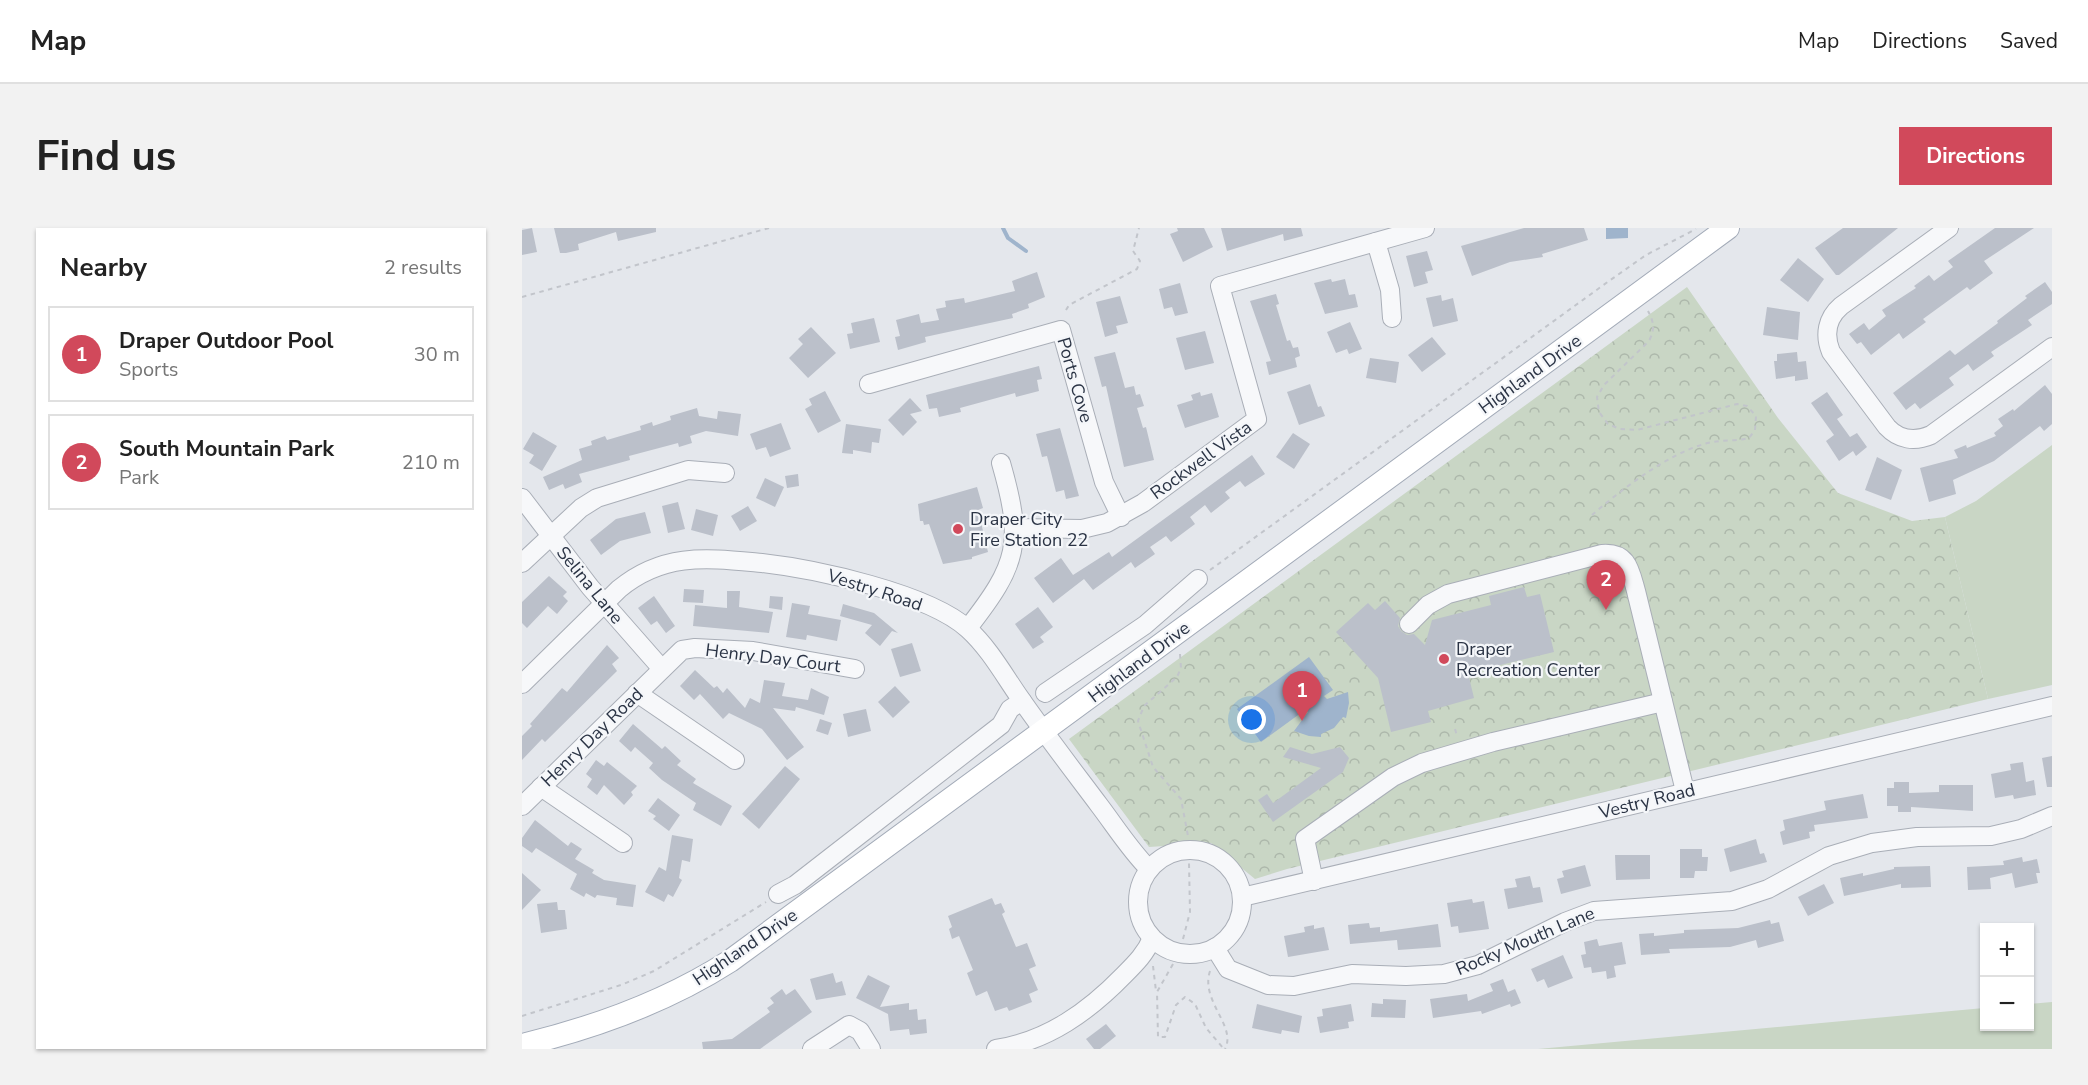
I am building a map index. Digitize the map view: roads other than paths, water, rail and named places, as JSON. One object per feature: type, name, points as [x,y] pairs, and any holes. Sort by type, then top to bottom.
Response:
[{"type":"main road","name":"Highland Drive","points":[[522,1045],[621,1016],[705,977],[1096,694],[1728,228]]},
{"type":"street","name":"Rockwell Vista","points":[[1016,528],[1082,529],[1107,524],[1121,517],[1257,420],[1220,286],[1425,228]]},
{"type":"street","points":[[1949,228],[1841,306],[1831,318],[1828,328],[1831,352],[1887,427],[1899,436],[1914,440],[1936,432],[2052,347]]},
{"type":"street","points":[[1376,242],[1390,290],[1392,318]]},
{"type":"street","name":"Ports Cove","points":[[868,384],[1061,330],[1104,482],[1121,517]]},
{"type":"street","points":[[968,628],[1001,584],[1012,557],[1016,528],[1001,463]]},
{"type":"street","points":[[522,563],[581,508],[606,494],[688,470],[725,472]]},
{"type":"street","name":"Selina Lane","points":[[522,498],[604,604],[662,669]]},
{"type":"street","points":[[1409,624],[1428,605],[1448,594],[1602,554],[1618,555],[1629,564],[1685,791]]},
{"type":"street","name":"Vestry Road","points":[[522,684],[632,579],[660,564],[692,559],[735,561],[821,573],[864,584],[945,614],[968,628],[1149,869]]},
{"type":"street","points":[[1044,693],[1145,625],[1198,579]]},
{"type":"street","name":"Henry Day Court","points":[[662,669],[682,650],[695,648],[753,651],[855,669]]},
{"type":"street","name":"Henry Day Road","points":[[522,806],[662,669]]},
{"type":"street","points":[[1079,670],[1096,694]]},
{"type":"street","points":[[637,693],[735,760]]},
{"type":"street","points":[[778,894],[795,885],[1001,725],[1010,709],[1022,701]]},
{"type":"street","points":[[1314,881],[1305,839],[1407,770],[1493,742],[1663,702]]},
{"type":"street","name":"Vestry Road","points":[[1242,897],[2052,706]]},
{"type":"street","points":[[541,788],[623,843]]},
{"type":"street","name":"Rocky Mouth Lane","points":[[1215,948],[1228,969],[1268,985],[1294,986],[1352,974],[1406,976],[1444,974],[1478,965],[1565,922],[1594,911],[1732,901],[1768,889],[1829,856],[1872,843],[1917,837],[1991,836],[2021,829],[2052,816]]},
{"type":"street","points":[[1196,850],[1214,855],[1228,865],[1238,880],[1242,897],[1241,912],[1236,927],[1227,939],[1215,948],[1199,953],[1182,953],[1166,948],[1152,938],[1144,926],[1138,904],[1142,882],[1149,869],[1162,857],[1179,851],[1196,850]]},
{"type":"street","points":[[996,1049],[1044,1034],[1078,1016],[1101,998],[1147,951],[1152,938]]},
{"type":"street","points":[[812,1049],[849,1025],[860,1031],[872,1049]]},
{"type":"water","points":[[1606,228],[1628,228],[1628,238],[1606,239]]},
{"type":"water","points":[[1309,657],[1333,690],[1324,696],[1327,699],[1348,692],[1349,703],[1346,718],[1343,717],[1334,728],[1321,734],[1321,737],[1309,736],[1294,731],[1308,712],[1305,710],[1261,742],[1237,709]]},
{"type":"waterway","points":[[1003,228],[1008,238],[1026,251]]},
{"type":"place","name":"Draper City Fire Station 22","points":[[958,529]]},
{"type":"place","name":"South Mountain Park","points":[[1606,610]]},
{"type":"place","name":"Draper Recreation Center","points":[[1444,659]]},
{"type":"place","name":"Draper Outdoor Pool","points":[[1302,721]]}]
